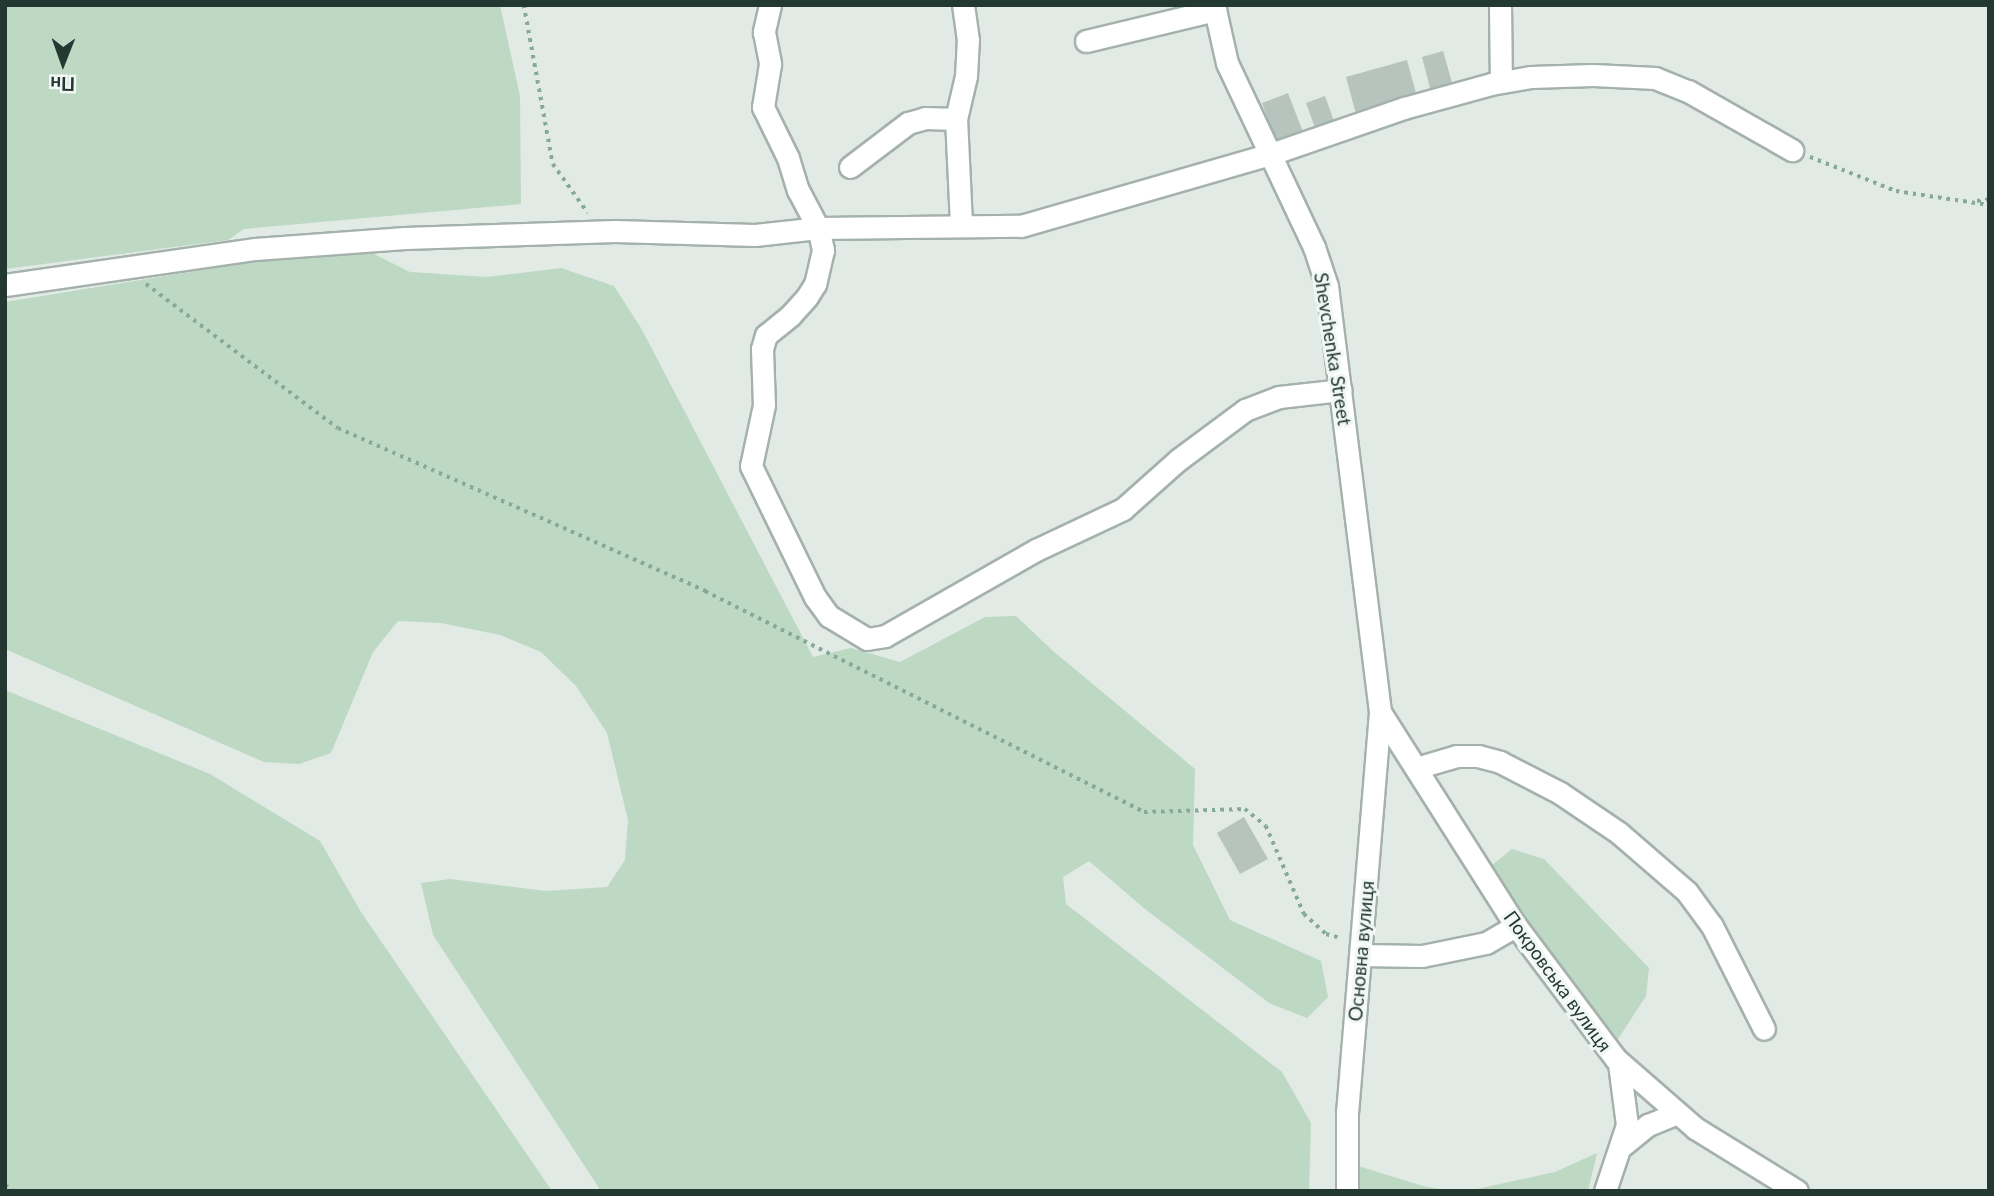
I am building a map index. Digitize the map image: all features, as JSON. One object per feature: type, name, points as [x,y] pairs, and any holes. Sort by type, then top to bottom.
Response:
[{"type":"street","points":[[769,5],[764,32],[770,64],[764,107],[789,158],[798,190],[818,228],[823,250],[815,284],[791,315],[766,335],[762,349],[764,405],[751,466],[814,597],[828,617],[867,639],[886,636],[1036,550],[1122,509],[1178,460],[1245,411],[1279,397],[1341,390]]},
{"type":"street","points":[[961,224],[956,119],[967,64],[968,40],[963,5]]},
{"type":"street","points":[[1500,5],[1501,82]]},
{"type":"street","points":[[1086,41],[1214,8]]},
{"type":"street","name":"Shevchenka Street","points":[[1214,8],[1227,63],[1314,247],[1327,286],[1380,712]]},
{"type":"street","points":[[5,285],[255,249],[405,238],[601,232],[755,234],[818,228],[961,224],[1021,226],[1271,154],[1404,108],[1501,82],[1531,77],[1593,75],[1655,78],[1688,91],[1792,150]]},
{"type":"street","points":[[850,167],[908,123],[925,118],[956,119]]},
{"type":"street","name":"Основна вулиця","points":[[1347,1191],[1347,1111],[1380,712]]},
{"type":"street","name":"Покровська вулиця","points":[[1380,712],[1516,926],[1619,1063],[1695,1128],[1797,1191]]},
{"type":"street","points":[[1416,768],[1457,756],[1478,756],[1500,762],[1560,793],[1619,833],[1687,892],[1712,926],[1764,1029]]},
{"type":"street","points":[[1361,949],[1435,954],[1486,943],[1516,926]]},
{"type":"street","points":[[1605,1191],[1628,1125],[1619,1063]]},
{"type":"street","points":[[1623,1145],[1648,1125],[1677,1113]]},
{"type":"path","points":[[524,5],[553,164],[601,232]]},
{"type":"path","points":[[1792,150],[1896,191],[1989,205]]},
{"type":"path","points":[[1972,202],[1989,199]]},
{"type":"path","points":[[124,268],[338,428],[705,591],[1144,812],[1245,809],[1266,826],[1304,914],[1326,934],[1361,949]]},
{"type":"path","points":[[5,1185],[14,1191]]},
{"type":"green space","points":[[5,5],[500,5],[520,96],[521,204],[244,229],[228,240],[5,269]]},
{"type":"green space","points":[[319,251],[372,253],[410,272],[487,277],[561,268],[614,286],[641,328],[813,657],[851,648],[900,662],[985,617],[1016,616],[1053,651],[1195,769],[1193,845],[1230,920],[1321,961],[1328,997],[1307,1018],[1269,1003],[1145,909],[1089,861],[1063,877],[1066,904],[1282,1072],[1311,1123],[1309,1191],[601,1191],[433,935],[421,883],[450,879],[546,891],[607,887],[625,860],[628,820],[607,733],[576,686],[541,652],[500,635],[441,623],[398,621],[373,652],[331,753],[299,764],[264,762],[5,649],[5,302]]},
{"type":"green space","points":[[5,690],[210,774],[320,841],[361,912],[552,1191],[5,1191]]},
{"type":"green space","points":[[1512,849],[1544,859],[1649,968],[1646,996],[1618,1039],[1552,958],[1491,866]]},
{"type":"green space","points":[[1597,1153],[1588,1191],[1468,1191],[1555,1172]]},
{"type":"green space","points":[[1355,1165],[1423,1186],[1450,1191],[1357,1191]]},
{"type":"building","points":[[1443,51],[1453,86],[1431,92],[1422,57]]},
{"type":"building","points":[[1407,60],[1417,97],[1356,114],[1346,77]]},
{"type":"building","points":[[1288,93],[1303,132],[1276,142],[1262,103]]},
{"type":"building","points":[[1325,96],[1334,121],[1315,128],[1306,103]]},
{"type":"building","points":[[1244,817],[1268,859],[1240,874],[1217,833]]}]
